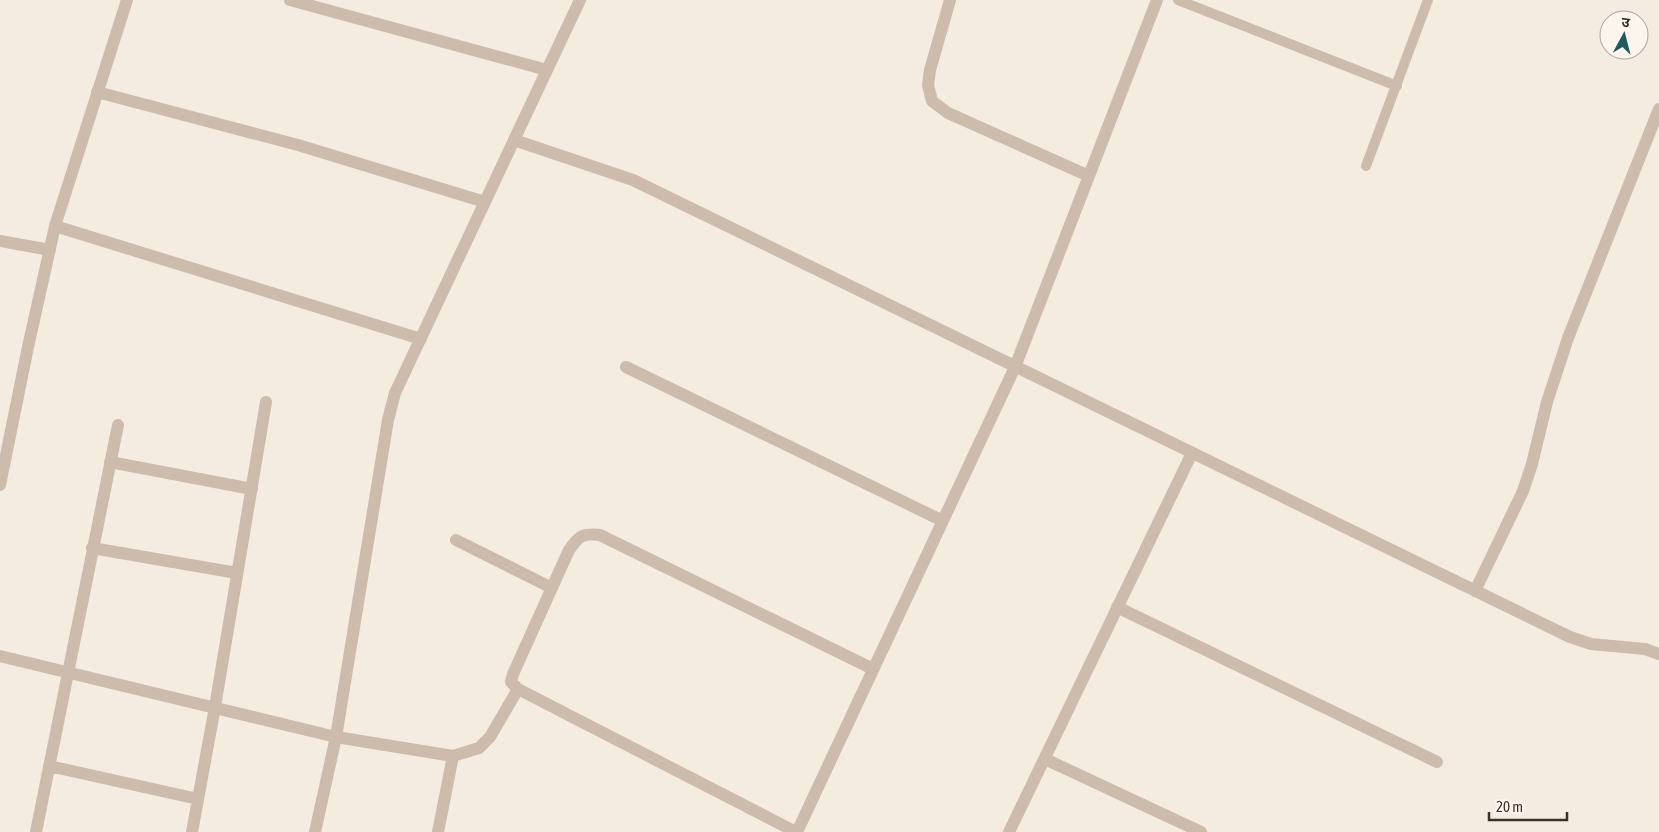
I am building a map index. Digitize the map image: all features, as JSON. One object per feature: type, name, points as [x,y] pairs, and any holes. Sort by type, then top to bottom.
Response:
[{"type":"street","points":[[0,485],[55,226],[127,0]]},
{"type":"street","points":[[290,0],[547,70]]},
{"type":"street","points":[[315,832],[336,737],[388,420],[395,393],[580,0]]},
{"type":"street","points":[[950,0],[930,70],[928,85],[932,101],[948,113],[1089,176]]},
{"type":"street","points":[[873,670],[600,535],[588,534],[577,538],[569,550],[512,674],[511,682],[518,689],[796,832],[873,670],[1015,367],[1157,0]]},
{"type":"street","points":[[97,92],[298,146],[485,202]]},
{"type":"street","points":[[1475,591],[1523,491],[1532,464],[1547,402],[1568,338],[1659,109]]},
{"type":"street","points":[[514,140],[633,180],[1570,637],[1591,644],[1645,649],[1659,654]]},
{"type":"street","points":[[55,226],[421,339]]},
{"type":"street","points":[[0,241],[50,250]]},
{"type":"street","points":[[626,367],[943,521]]},
{"type":"street","points":[[192,832],[266,402]]},
{"type":"street","points":[[36,832],[118,425]]},
{"type":"street","points":[[1009,832],[1192,453]]},
{"type":"street","points":[[110,462],[252,489]]},
{"type":"street","points":[[456,540],[552,588]]},
{"type":"street","points":[[92,548],[237,573]]},
{"type":"street","points":[[1117,607],[1437,762]]},
{"type":"street","points":[[0,656],[336,737],[453,756],[479,748],[490,737],[518,689]]},
{"type":"street","points":[[438,832],[453,756]]},
{"type":"street","points":[[1045,759],[1201,832]]},
{"type":"street","points":[[50,766],[198,799]]},
{"type":"lane","points":[[1178,0],[1397,86]]},
{"type":"lane","points":[[1366,166],[1428,0]]}]
